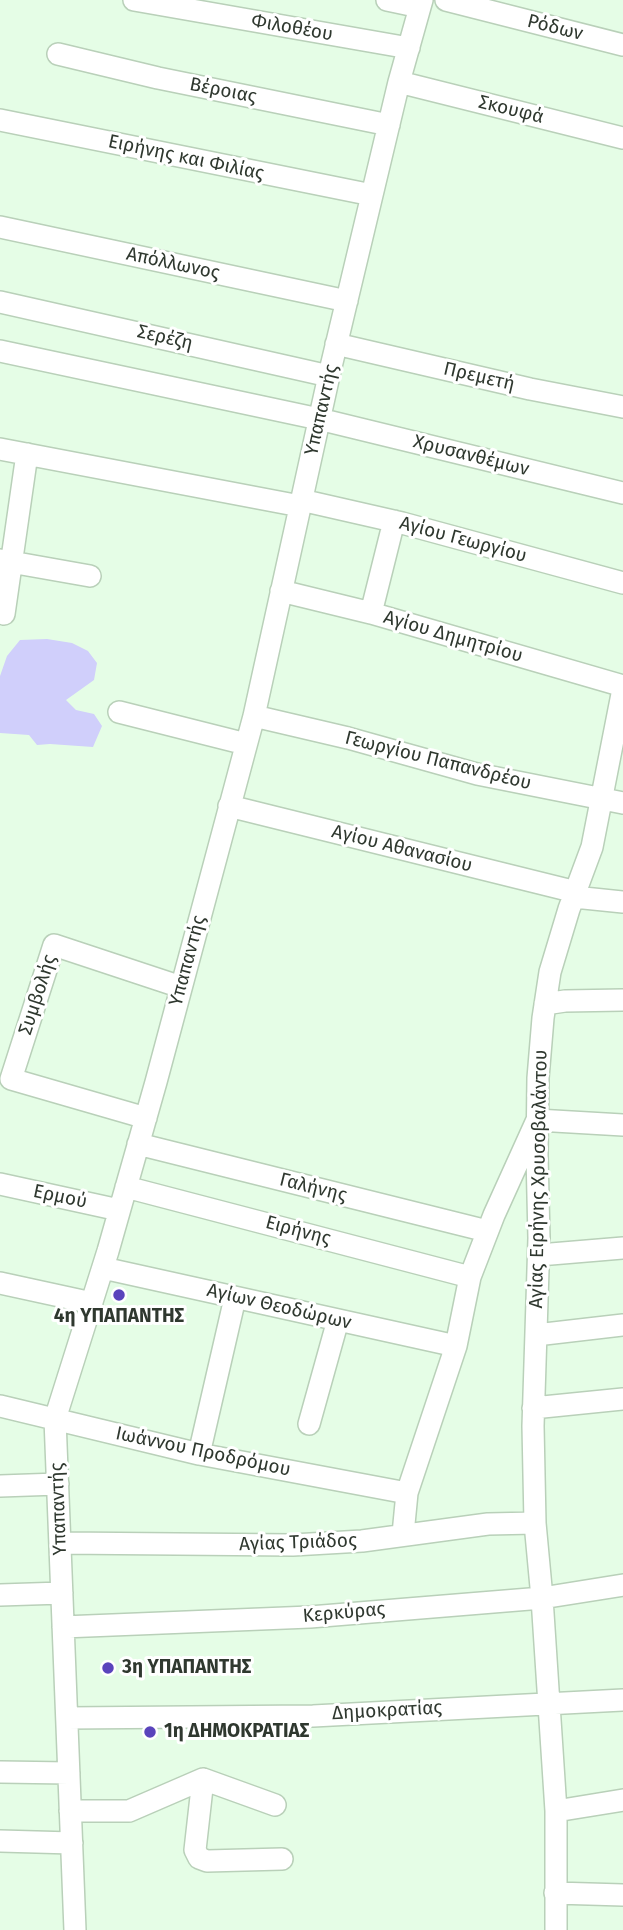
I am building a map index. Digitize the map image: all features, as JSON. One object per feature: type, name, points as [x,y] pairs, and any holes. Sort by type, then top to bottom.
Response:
[{"type":"street","name":"Φιλοθέου","points":[[134,0],[409,48]]},
{"type":"street","points":[[387,0],[421,4]]},
{"type":"street","name":"Ρόδων","points":[[446,0],[623,45]]},
{"type":"street","name":"Υπαπαντής","points":[[75,1930],[55,1419],[103,1268],[146,1118],[254,716],[336,344],[421,4]]},
{"type":"street","name":"Βέροιας","points":[[58,54],[158,78],[389,125]]},
{"type":"street","name":"Σκουφά","points":[[400,82],[623,138]]},
{"type":"street","name":"Ειρήνης και Φιλίας","points":[[0,120],[372,195]]},
{"type":"street","name":"Απόλλωνος","points":[[0,227],[346,302]]},
{"type":"street","name":"Σερέζη","points":[[0,302],[329,376]]},
{"type":"street","name":"Πρεμετή","points":[[336,344],[530,389],[623,407]]},
{"type":"street","name":"Χρυσανθέμων","points":[[0,351],[319,419],[623,493]]},
{"type":"street","name":"Αγίου Γεωργίου","points":[[0,449],[394,521],[623,583]]},
{"type":"street","points":[[4,614],[6,561],[26,454]]},
{"type":"street","points":[[372,613],[394,521]]},
{"type":"street","points":[[6,561],[90,576]]},
{"type":"street","name":"Αγίου Δημητρίου","points":[[281,591],[372,613],[623,687]]},
{"type":"street","name":"Αγίας Ειρήνης Χρυσοβαλάντου","points":[[548,1703],[535,1522],[533,1408],[539,1255],[538,1078],[550,972],[592,847],[623,687]]},
{"type":"street","points":[[119,712],[246,744]]},
{"type":"street","name":"Γεωργίου Παπανδρέου","points":[[254,716],[348,738],[477,774],[623,803]]},
{"type":"street","name":"Αγίου Αθανασίου","points":[[229,807],[575,895],[623,902]]},
{"type":"street","name":"Συμβολής","points":[[146,1118],[11,1080],[54,945],[181,987]]},
{"type":"street","points":[[545,1004],[623,1000]]},
{"type":"street","points":[[403,1534],[407,1493],[456,1346],[470,1277],[487,1231],[537,1120],[623,1125]]},
{"type":"street","name":"Γαλήνης","points":[[138,1144],[487,1231]]},
{"type":"street","name":"Ερμού","points":[[0,1184],[119,1210]]},
{"type":"street","name":"Ειρήνης","points":[[126,1187],[470,1277]]},
{"type":"street","points":[[539,1255],[623,1248]]},
{"type":"street","name":"Αγίων Θεοδώρων","points":[[103,1268],[456,1346]]},
{"type":"street","points":[[0,1283],[92,1303]]},
{"type":"street","points":[[199,1454],[234,1298]]},
{"type":"street","points":[[309,1424],[338,1321]]},
{"type":"street","points":[[536,1335],[623,1325]]},
{"type":"street","points":[[533,1408],[623,1399]]},
{"type":"street","name":"Ιωάννου Προδρόμου","points":[[0,1406],[199,1454],[407,1493]]},
{"type":"street","points":[[0,1486],[58,1484]]},
{"type":"street","name":"Αγίας Τριάδος","points":[[60,1542],[293,1545],[362,1541],[488,1524],[535,1522]]},
{"type":"street","name":"Κερκύρας","points":[[63,1627],[310,1616],[542,1598],[623,1585]]},
{"type":"street","points":[[0,1595],[62,1593]]},
{"type":"street","name":"Δημοκρατίας","points":[[67,1718],[313,1716],[623,1700]]},
{"type":"street","points":[[548,1703],[556,1811],[556,1930]]},
{"type":"street","points":[[0,1772],[69,1773]]},
{"type":"street","points":[[70,1811],[129,1811],[203,1779],[275,1805]]},
{"type":"street","points":[[203,1779],[195,1850],[199,1858],[207,1861],[282,1859]]},
{"type":"street","points":[[556,1811],[623,1800]]},
{"type":"street","points":[[0,1841],[72,1843]]},
{"type":"street","points":[[555,1893],[623,1895]]},
{"type":"shaded area","points":[[47,639],[72,643],[88,651],[97,663],[94,680],[66,700],[76,710],[94,714],[102,726],[93,747],[37,745],[29,735],[0,733],[0,676],[7,656],[20,640]]},
{"type":"place","name":"4η ΥΠΑΠΑΝΤΗΣ","points":[[119,1295]]},
{"type":"place","name":"3η ΥΠΑΠΑΝΤΗΣ","points":[[108,1668]]},
{"type":"place","name":"1η ΔΗΜΟΚΡΑΤΙΑΣ","points":[[150,1732]]}]
